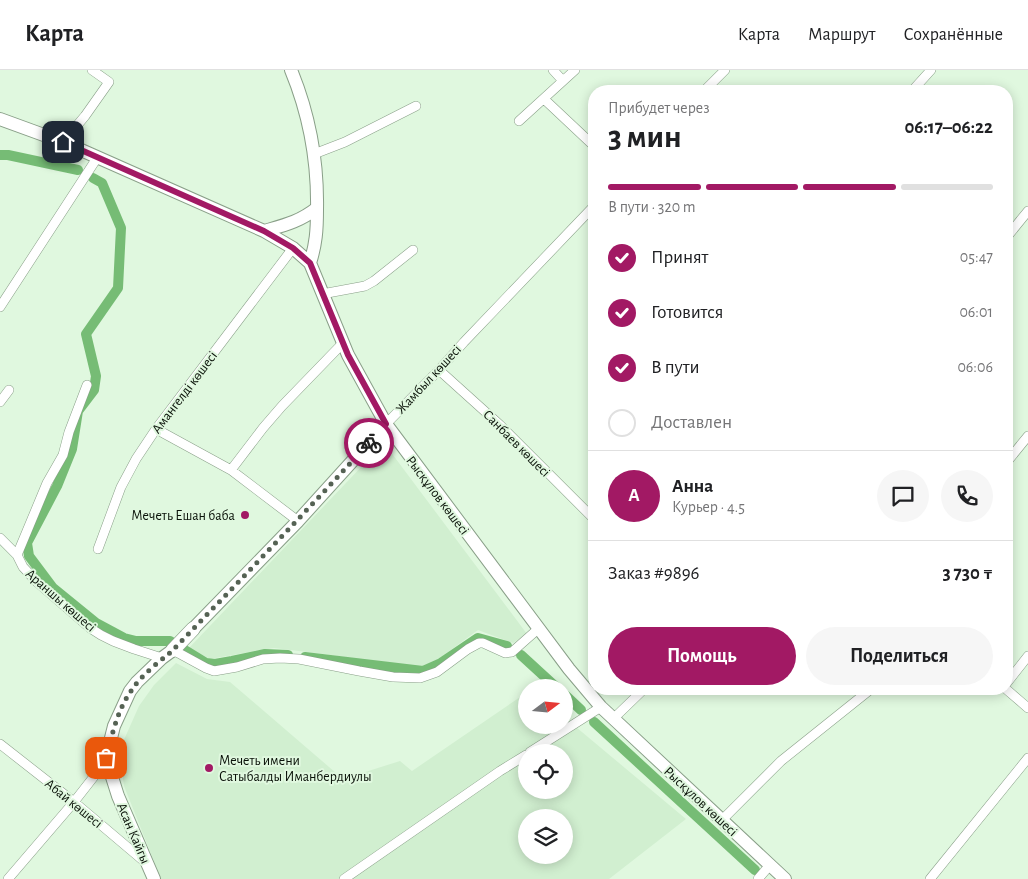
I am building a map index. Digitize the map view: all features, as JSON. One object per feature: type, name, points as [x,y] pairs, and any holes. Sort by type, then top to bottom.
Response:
[{"type":"main road","points":[[291,70],[305,107],[314,154],[318,189],[317,236],[310,263]]},
{"type":"main road","name":"Рысқұлов көшесі","points":[[0,119],[63,142],[264,231],[293,248],[310,263],[348,355],[386,424],[538,629],[588,692]]},
{"type":"main road","points":[[264,231],[295,222],[317,208]]},
{"type":"main road","name":"Жамбыл көшесі","points":[[106,758],[114,726],[130,691],[137,682],[193,629],[298,521],[386,424]]},
{"type":"main road","name":"Рысқұлов көшесі","points":[[590,695],[600,707],[785,879]]},
{"type":"main road","name":"Асан Кайгы","points":[[106,758],[118,796],[154,879]]},
{"type":"street","points":[[63,142],[85,116],[109,82],[92,70]]},
{"type":"street","points":[[553,70],[563,81]]},
{"type":"street","points":[[519,121],[575,70]]},
{"type":"street","points":[[710,85],[724,70]]},
{"type":"street","points":[[917,85],[931,70]]},
{"type":"street","points":[[544,99],[588,140]]},
{"type":"street","points":[[314,154],[344,142],[416,106]]},
{"type":"street","points":[[0,306],[97,158]]},
{"type":"street","points":[[1013,229],[1028,211]]},
{"type":"street","name":"Жамбыл көшесі","points":[[386,424],[440,370],[464,342],[588,212]]},
{"type":"street","name":"Амангелді көшесі","points":[[98,549],[121,487],[156,428],[293,248]]},
{"type":"street","points":[[322,294],[364,286],[374,281],[413,250]]},
{"type":"street","points":[[231,470],[276,414],[343,343]]},
{"type":"street","name":"Санбаев көшесі","points":[[440,370],[500,425],[588,513]]},
{"type":"street","points":[[17,555],[47,483],[64,455],[69,432],[87,385]]},
{"type":"street","points":[[0,402],[9,390]]},
{"type":"street","points":[[156,428],[231,470],[298,521]]},
{"type":"street","points":[[1013,454],[1028,436]]},
{"type":"street","name":"Араншы көшесі","points":[[0,538],[17,555],[23,567],[37,582],[90,628],[101,635],[134,649],[169,653],[214,671],[263,659],[280,658],[299,659],[393,677],[420,678],[437,672],[479,643],[490,645],[500,652],[512,652],[538,629]]},
{"type":"street","points":[[1013,675],[1028,656]]},
{"type":"street","points":[[613,719],[638,695]]},
{"type":"street","points":[[722,820],[782,761],[864,695]]},
{"type":"street","points":[[1013,695],[1028,708]]},
{"type":"street","points":[[542,744],[600,707]]},
{"type":"street","name":"Абай көшесі","points":[[0,744],[74,802],[146,863]]},
{"type":"street","name":"Жамбыл көшесі","points":[[8,879],[74,802],[106,758]]},
{"type":"street","points":[[930,879],[1028,758]]},
{"type":"street","points":[[344,879],[518,760]]},
{"type":"street","points":[[758,879],[770,865]]},
{"type":"shaded area","points":[[384,443],[527,634],[513,643],[478,630],[429,666],[414,667],[274,648],[210,659],[189,648]]},
{"type":"shaded area","points":[[176,663],[207,679],[230,682],[343,779],[400,761],[412,771],[518,698],[518,734],[573,734],[573,725],[686,819],[609,879],[161,879],[124,786],[119,751],[139,706],[154,685]]},
{"type":"waterway","points":[[0,155],[8,155],[78,170]]},
{"type":"waterway","points":[[93,178],[102,183],[121,228],[118,288],[86,334],[96,376],[94,390],[78,411],[72,449],[57,486],[27,543],[29,556],[53,588],[96,623],[124,638],[136,641],[170,641],[206,663],[215,664],[265,654],[288,655]]},
{"type":"waterway","points":[[305,657],[423,671],[441,663],[478,638],[507,646]]},
{"type":"waterway","points":[[521,655],[547,679]]},
{"type":"waterway","points":[[573,702],[581,710]]},
{"type":"waterway","points":[[594,722],[755,870]]},
{"type":"way so far","points":[[106,758],[114,726],[130,691],[137,682],[173,650],[298,521],[369,443]]},
{"type":"place","name":"Мечеть Ешан баба","points":[[245,515]]},
{"type":"place","name":"Мечеть имени Сатыбалды Иманбердиулы","points":[[209,768]]},
{"type":"route","points":[[63,142],[264,231],[293,248],[310,263],[348,355],[386,424],[369,443]]}]
